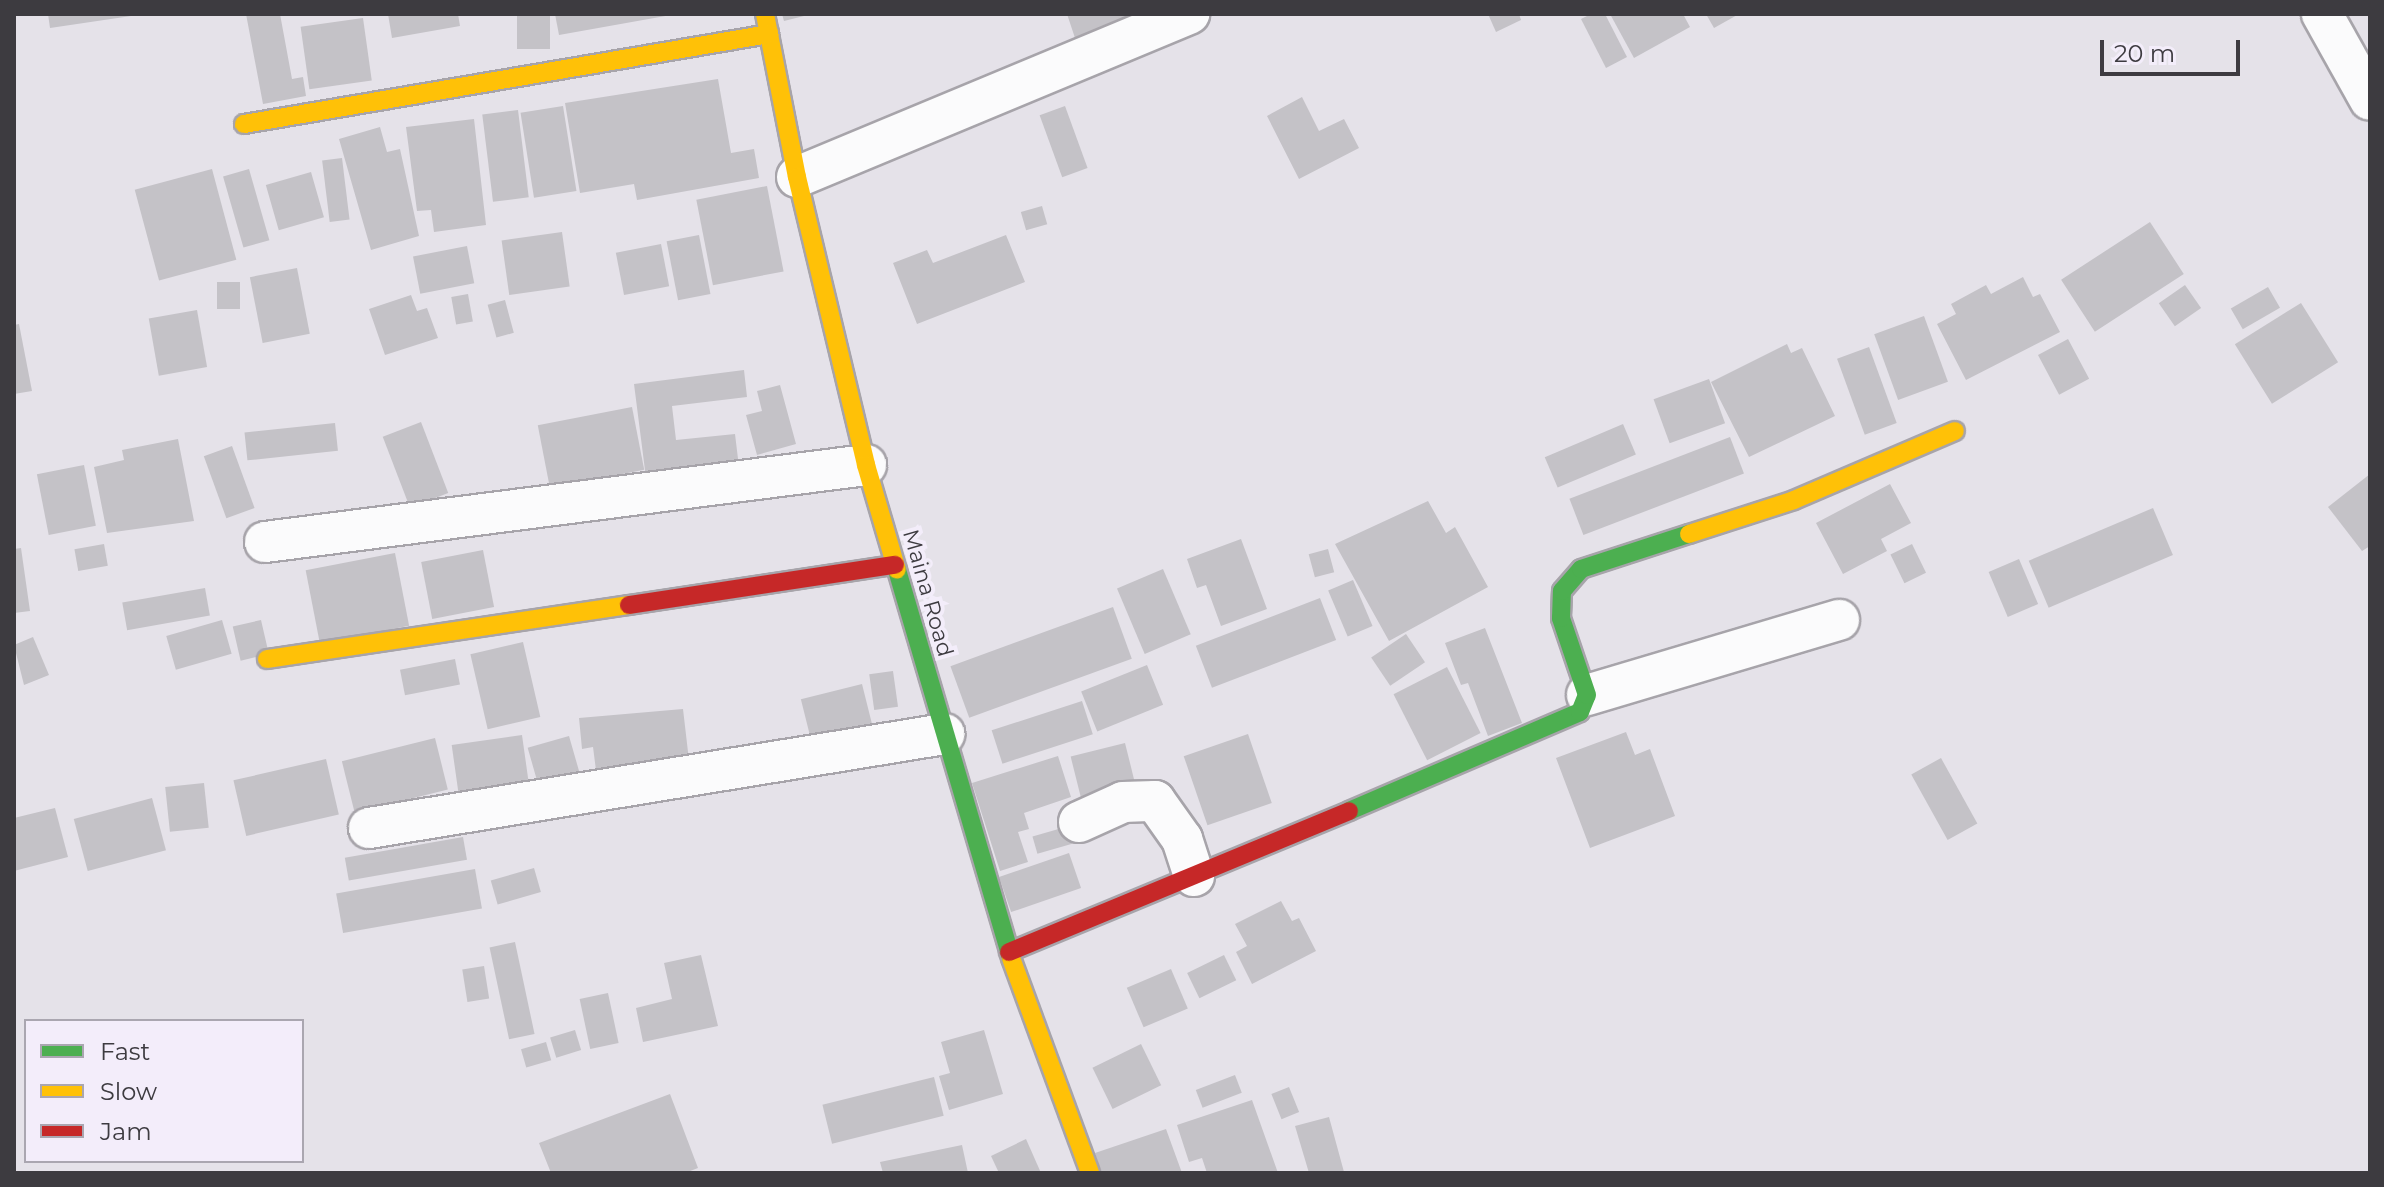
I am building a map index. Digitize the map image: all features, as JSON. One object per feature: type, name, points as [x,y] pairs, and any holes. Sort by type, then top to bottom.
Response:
[{"type":"street","name":"Maina Road","points":[[765,14],[797,177],[866,465],[1009,952],[1090,1173]]},
{"type":"street","points":[[797,177],[1189,14]]},
{"type":"street","points":[[2322,14],[2370,100]]},
{"type":"street","points":[[244,124],[769,34]]},
{"type":"street","points":[[1009,952],[1556,725],[1580,712],[1587,695],[1561,618],[1562,591],[1581,569],[1794,500],[1955,431]]},
{"type":"street","points":[[265,542],[866,465]]},
{"type":"street","points":[[267,659],[895,565]]},
{"type":"street","points":[[1587,695],[1839,620]]},
{"type":"street","points":[[369,828],[944,734]]},
{"type":"street","points":[[1079,822],[1123,802],[1155,801],[1176,827],[1194,876]]},
{"type":"building","points":[[48,14],[131,14],[131,16],[50,28]]},
{"type":"building","points":[[246,14],[280,14],[292,79],[303,77],[306,96],[263,104]]},
{"type":"building","points":[[388,14],[458,14],[460,26],[392,38]]},
{"type":"building","points":[[517,14],[550,14],[550,49],[517,49]]},
{"type":"building","points":[[555,14],[671,14],[671,15],[559,35]]},
{"type":"building","points":[[782,14],[808,14],[808,15],[784,21]]},
{"type":"building","points":[[1067,14],[1141,14],[1078,47]]},
{"type":"building","points":[[1488,14],[1519,14],[1521,20],[1496,32]]},
{"type":"building","points":[[1591,14],[1605,14],[1627,57],[1606,68],[1581,19]]},
{"type":"building","points":[[1610,14],[1683,14],[1690,27],[1634,58]]},
{"type":"building","points":[[1706,14],[1739,14],[1714,28]]},
{"type":"building","points":[[363,18],[372,80],[309,89],[301,27]]},
{"type":"building","points":[[718,79],[731,153],[754,149],[759,178],[637,200],[634,184],[580,193],[565,103]]},
{"type":"building","points":[[1302,97],[1319,131],[1344,119],[1359,148],[1299,179],[1267,116]]},
{"type":"building","points":[[563,106],[576,191],[534,198],[521,113]]},
{"type":"building","points":[[1065,106],[1088,168],[1062,177],[1040,115]]},
{"type":"building","points":[[518,110],[529,197],[493,202],[482,114]]},
{"type":"building","points":[[474,119],[486,225],[434,232],[431,210],[417,211],[406,127]]},
{"type":"building","points":[[380,127],[387,152],[400,149],[419,236],[371,250],[339,139]]},
{"type":"building","points":[[342,158],[350,220],[330,222],[322,160]]},
{"type":"building","points":[[212,169],[236,260],[159,281],[135,190]]},
{"type":"building","points":[[249,169],[269,240],[243,248],[223,176]]},
{"type":"building","points":[[311,172],[324,217],[279,230],[266,185]]},
{"type":"building","points":[[767,186],[784,271],[713,285],[696,200]]},
{"type":"building","points":[[1042,206],[1047,224],[1026,230],[1021,212]]},
{"type":"building","points":[[2150,222],[2184,274],[2095,332],[2061,280]]},
{"type":"building","points":[[562,232],[570,286],[509,295],[502,240]]},
{"type":"building","points":[[699,235],[710,294],[678,300],[667,241]]},
{"type":"building","points":[[1006,235],[1025,282],[917,324],[893,263],[927,250],[933,263]]},
{"type":"building","points":[[661,244],[669,286],[624,295],[616,253]]},
{"type":"building","points":[[467,246],[474,283],[420,294],[413,256]]},
{"type":"building","points":[[297,268],[310,334],[263,343],[250,277]]},
{"type":"building","points":[[2023,277],[2033,297],[2040,294],[2060,332],[1966,380],[1937,324],[1956,314],[1951,304],[1986,285],[1991,294]]},
{"type":"building","points":[[217,282],[240,282],[240,309],[217,309]]},
{"type":"building","points":[[2185,285],[2201,308],[2175,326],[2159,303]]},
{"type":"building","points":[[2268,287],[2280,308],[2243,329],[2231,308]]},
{"type":"building","points":[[468,294],[473,322],[456,325],[451,297]]},
{"type":"building","points":[[411,295],[417,311],[427,308],[438,338],[385,355],[369,309]]},
{"type":"building","points":[[505,300],[514,333],[496,338],[488,305]]},
{"type":"building","points":[[2301,303],[2338,362],[2272,404],[2235,344]]},
{"type":"building","points":[[197,310],[207,367],[159,376],[149,319]]},
{"type":"building","points":[[1924,316],[1948,382],[1898,400],[1874,334]]},
{"type":"building","points":[[19,324],[32,391],[14,394],[14,325]]},
{"type":"building","points":[[2068,339],[2089,379],[2059,395],[2038,355]]},
{"type":"building","points":[[1787,344],[1791,353],[1802,348],[1835,416],[1749,457],[1711,382]]},
{"type":"building","points":[[1869,347],[1897,423],[1865,435],[1837,359]]},
{"type":"building","points":[[744,370],[747,397],[672,406],[676,440],[735,434],[739,467],[646,478],[634,384]]},
{"type":"building","points":[[1709,379],[1725,423],[1670,443],[1654,399]]},
{"type":"building","points":[[780,385],[796,444],[757,455],[746,415],[762,411],[757,391]]},
{"type":"building","points":[[632,407],[644,470],[550,488],[538,425]]},
{"type":"building","points":[[421,422],[448,493],[410,508],[383,437]]},
{"type":"building","points":[[335,423],[338,451],[247,460],[244,433]]},
{"type":"building","points":[[1623,424],[1636,454],[1558,488],[1545,457]]},
{"type":"building","points":[[1730,437],[1744,473],[1583,535],[1569,499]]},
{"type":"building","points":[[178,439],[194,521],[107,533],[94,467],[124,460],[122,450]]},
{"type":"building","points":[[232,446],[255,508],[226,518],[204,456]]},
{"type":"building","points":[[84,465],[96,526],[49,535],[37,474]]},
{"type":"building","points":[[2370,474],[2370,546],[2362,551],[2328,507]]},
{"type":"building","points":[[1890,484],[1911,523],[1881,539],[1887,551],[1843,574],[1816,523]]},
{"type":"building","points":[[1428,501],[1446,533],[1455,527],[1488,587],[1389,641],[1335,544]]},
{"type":"building","points":[[2153,508],[2173,555],[2049,608],[2029,561]]},
{"type":"building","points":[[1241,539],[1267,609],[1221,626],[1206,585],[1197,588],[1187,559]]},
{"type":"building","points":[[104,544],[108,566],[78,571],[74,549]]},
{"type":"building","points":[[1912,544],[1926,573],[1904,583],[1890,555]]},
{"type":"building","points":[[21,548],[30,611],[14,613],[14,549]]},
{"type":"building","points":[[1328,549],[1334,572],[1315,577],[1309,554]]},
{"type":"building","points":[[483,550],[494,607],[432,619],[421,562]]},
{"type":"building","points":[[395,553],[409,626],[320,643],[306,570]]},
{"type":"building","points":[[2019,559],[2038,604],[2008,617],[1989,572]]},
{"type":"building","points":[[1163,569],[1191,634],[1145,654],[1117,589]]},
{"type":"building","points":[[1353,580],[1373,626],[1348,637],[1328,591]]},
{"type":"building","points":[[205,588],[210,616],[127,630],[122,603]]},
{"type":"building","points":[[1320,598],[1336,640],[1212,688],[1196,646]]},
{"type":"building","points":[[1113,607],[1132,659],[969,718],[950,666]]},
{"type":"building","points":[[222,620],[232,654],[176,670],[166,636]]},
{"type":"building","points":[[261,620],[269,654],[241,661],[233,627]]},
{"type":"building","points":[[1485,628],[1522,723],[1488,736],[1468,683],[1461,685],[1445,643]]},
{"type":"building","points":[[1406,634],[1425,662],[1390,686],[1371,657]]},
{"type":"building","points":[[33,637],[49,675],[24,685],[14,645]]},
{"type":"building","points":[[523,642],[540,717],[488,729],[470,654]]},
{"type":"building","points":[[455,659],[460,685],[405,695],[400,670]]},
{"type":"building","points":[[1147,665],[1163,705],[1097,731],[1081,692]]},
{"type":"building","points":[[1447,667],[1481,733],[1427,760],[1394,694]]},
{"type":"building","points":[[893,671],[898,707],[874,710],[869,674]]},
{"type":"building","points":[[862,684],[872,724],[811,739],[801,699]]},
{"type":"building","points":[[1082,701],[1093,734],[1002,764],[992,730]]},
{"type":"building","points":[[683,709],[690,769],[597,778],[593,747],[582,749],[579,718]]},
{"type":"building","points":[[1626,732],[1635,755],[1650,749],[1675,816],[1590,848],[1556,758]]},
{"type":"building","points":[[1248,734],[1272,803],[1207,825],[1184,756]]},
{"type":"building","points":[[522,735],[529,787],[459,797],[452,745]]},
{"type":"building","points":[[569,736],[581,777],[540,789],[528,748]]},
{"type":"building","points":[[435,738],[448,789],[355,813],[342,761]]},
{"type":"building","points":[[1125,743],[1136,788],[1082,801],[1071,757]]},
{"type":"building","points":[[1058,756],[1071,797],[1024,813],[1029,829],[1018,832],[1028,862],[1000,871],[972,783]]},
{"type":"building","points":[[1941,758],[1977,824],[1948,840],[1911,774]]},
{"type":"building","points":[[326,759],[339,815],[246,836],[233,780]]},
{"type":"building","points":[[204,783],[209,828],[170,832],[165,787]]},
{"type":"building","points":[[152,798],[166,850],[88,871],[74,819]]},
{"type":"building","points":[[55,808],[68,857],[14,871],[14,818]]},
{"type":"building","points":[[1069,826],[1074,843],[1037,854],[1032,836]]},
{"type":"building","points":[[463,837],[467,860],[349,880],[345,858]]},
{"type":"building","points":[[1069,853],[1081,888],[1011,912],[999,877]]},
{"type":"building","points":[[534,868],[541,892],[498,904],[491,880]]},
{"type":"building","points":[[475,869],[482,908],[343,933],[336,893]]},
{"type":"building","points":[[1281,901],[1292,921],[1299,918],[1316,951],[1252,984],[1236,952],[1247,946],[1235,924]]},
{"type":"building","points":[[515,942],[535,1034],[509,1039],[490,947]]},
{"type":"building","points":[[701,955],[718,1026],[643,1042],[636,1008],[672,999],[664,963]]},
{"type":"building","points":[[1224,955],[1236,980],[1199,998],[1187,973]]},
{"type":"building","points":[[484,966],[489,999],[467,1002],[462,969]]},
{"type":"building","points":[[1171,969],[1188,1009],[1144,1027],[1127,988]]},
{"type":"building","points":[[608,993],[619,1043],[590,1049],[580,999]]},
{"type":"building","points":[[575,1030],[581,1050],[556,1058],[550,1038]]},
{"type":"building","points":[[984,1030],[1003,1094],[949,1110],[939,1076],[950,1073],[941,1042]]},
{"type":"building","points":[[546,1042],[551,1060],[526,1067],[521,1049]]},
{"type":"building","points":[[1141,1044],[1161,1085],[1113,1109],[1092,1068]]},
{"type":"building","points":[[1235,1075],[1242,1093],[1203,1108],[1196,1090]]},
{"type":"building","points":[[934,1077],[944,1116],[832,1144],[822,1105]]},
{"type":"building","points":[[1289,1087],[1299,1112],[1281,1119],[1271,1094]]},
{"type":"building","points":[[670,1094],[698,1168],[685,1173],[551,1173],[539,1143]]},
{"type":"building","points":[[1252,1100],[1278,1173],[1207,1173],[1202,1158],[1189,1162],[1177,1125]]},
{"type":"building","points":[[1329,1117],[1344,1172],[1309,1173],[1295,1126]]},
{"type":"building","points":[[1166,1129],[1182,1173],[1101,1173],[1095,1153]]},
{"type":"building","points":[[1026,1139],[1041,1173],[999,1173],[991,1156]]},
{"type":"building","points":[[962,1145],[968,1173],[883,1173],[880,1162]]},
{"type":"traffic: fast","points":[[1349,811],[1580,712],[1587,695],[1561,618],[1562,591],[1581,569],[1689,534]]},
{"type":"traffic: fast","points":[[897,570],[1011,958]]},
{"type":"traffic: slow","points":[[765,14],[797,177],[866,465],[897,570]]},
{"type":"traffic: slow","points":[[244,124],[769,34]]},
{"type":"traffic: slow","points":[[1689,534],[1794,500],[1955,431]]},
{"type":"traffic: slow","points":[[267,659],[629,605]]},
{"type":"traffic: slow","points":[[1011,958],[1090,1173]]},
{"type":"traffic: jam","points":[[629,605],[895,565]]},
{"type":"traffic: jam","points":[[1009,952],[1349,811]]}]
